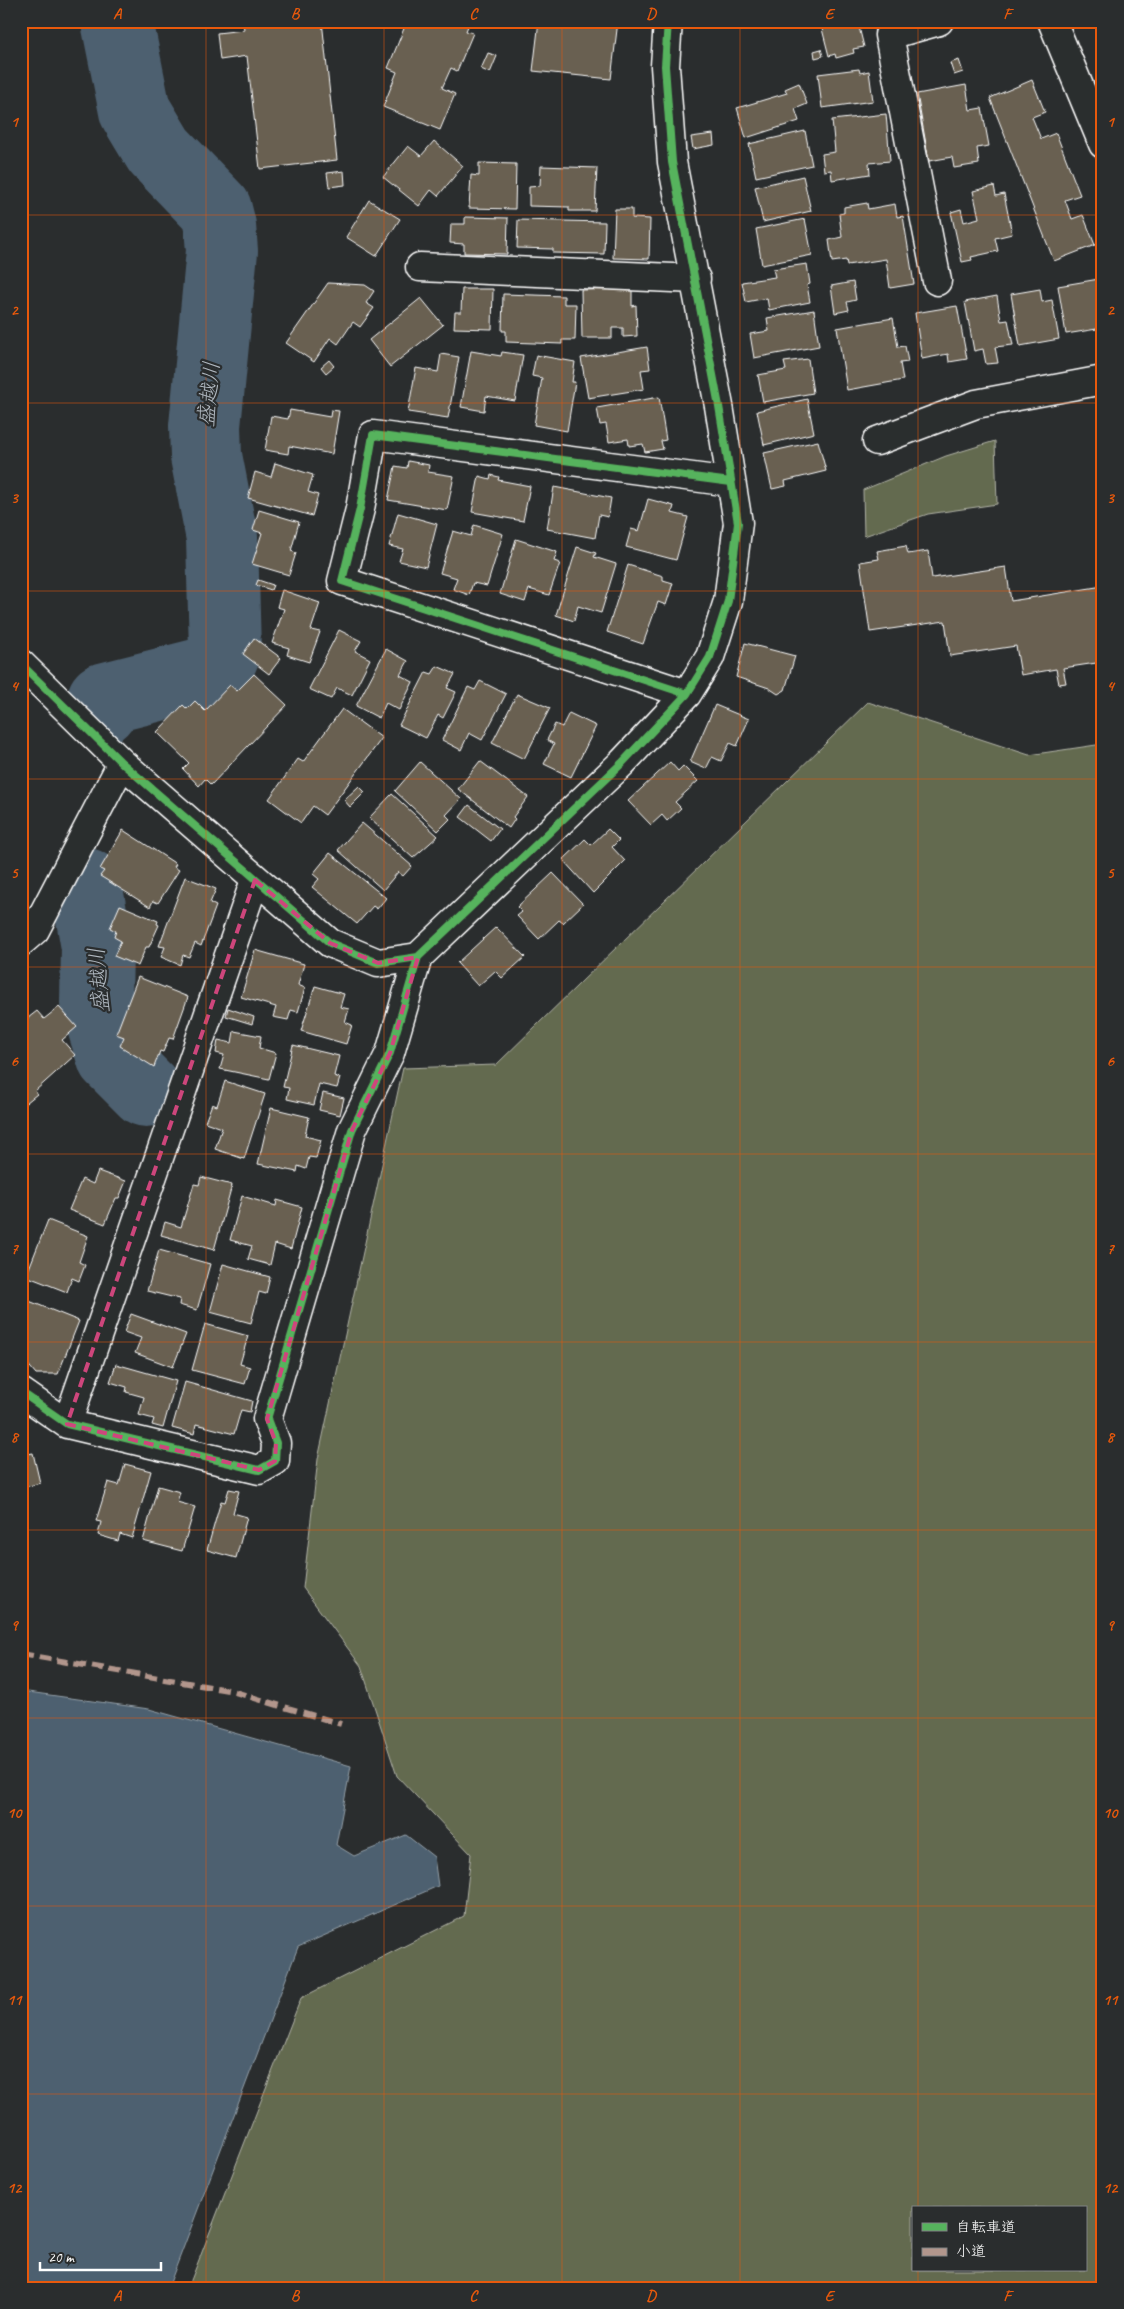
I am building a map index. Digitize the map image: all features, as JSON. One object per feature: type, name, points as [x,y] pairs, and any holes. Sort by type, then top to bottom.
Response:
[{"type":"street","points":[[21,1392],[66,1424],[259,1470],[275,1461],[276,1443],[267,1419],[352,1130],[390,1053],[418,957],[622,763],[687,694],[710,657],[728,601],[738,523],[696,279],[672,162],[665,66],[668,21]]},
{"type":"street","points":[[937,281],[889,35],[939,21]]},
{"type":"street","points":[[1052,21],[1103,144]]},
{"type":"street","points":[[420,267],[696,279]]},
{"type":"street","points":[[877,441],[976,404],[1103,380]]},
{"type":"street","points":[[687,694],[342,581],[360,509],[373,435],[731,482]]},
{"type":"street","points":[[21,664],[122,762],[254,880],[330,943],[378,963],[418,957]]},
{"type":"street","points":[[21,942],[34,930],[122,762]]},
{"type":"street","points":[[66,1424],[254,880]]},
{"type":"highlighted area","points":[[255,880],[330,943],[378,963],[418,957],[390,1053],[352,1130],[267,1419],[276,1443],[275,1461],[259,1470],[67,1424]]},
{"type":"green space","points":[[995,441],[997,504],[928,514],[864,536],[863,490],[946,456]]},
{"type":"green space","points":[[868,702],[1029,755],[1103,744],[1103,2288],[188,2288],[301,1998],[464,1916],[471,1854],[397,1776],[361,1666],[303,1588],[318,1459],[403,1068],[496,1065]]},
{"type":"water","points":[[21,1691],[149,1709],[351,1766],[336,1845],[354,1856],[406,1835],[434,1857],[438,1886],[298,1947],[168,2288],[21,2288]]},
{"type":"building","points":[[243,21],[322,21],[337,160],[260,169],[247,56],[220,60],[217,33],[244,30]]},
{"type":"building","points":[[407,21],[470,21],[466,31],[473,33],[457,71],[451,68],[442,88],[455,94],[440,130],[383,107],[397,72],[388,68]]},
{"type":"building","points":[[539,21],[618,21],[611,79],[533,71]]},
{"type":"building","points":[[820,21],[866,21],[858,23],[864,47],[853,49],[854,53],[836,58],[835,54],[829,56]]},
{"type":"building","points":[[821,49],[823,56],[815,58],[814,51]]},
{"type":"building","points":[[488,53],[497,56],[490,73],[481,69]]},
{"type":"building","points":[[959,60],[963,72],[954,75],[950,63]]},
{"type":"building","points":[[859,69],[860,73],[869,71],[873,101],[822,108],[818,74]]},
{"type":"building","points":[[1032,80],[1045,112],[1032,117],[1041,139],[1056,133],[1080,195],[1065,200],[1072,219],[1083,215],[1095,245],[1054,261],[990,98]]},
{"type":"building","points":[[799,83],[807,104],[795,109],[799,121],[746,138],[737,108],[787,93],[785,89]]},
{"type":"building","points":[[966,85],[970,110],[982,108],[989,146],[977,148],[979,164],[954,168],[952,157],[929,161],[917,94]]},
{"type":"building","points":[[886,114],[890,161],[869,163],[870,174],[832,180],[831,170],[824,171],[822,154],[835,152],[832,120]]},
{"type":"building","points":[[805,131],[812,165],[756,177],[749,144]]},
{"type":"building","points":[[713,134],[714,145],[693,149],[691,137]]},
{"type":"building","points":[[434,141],[463,166],[438,196],[431,190],[419,206],[383,177],[408,146],[421,156]]},
{"type":"building","points":[[479,163],[516,164],[515,209],[469,208],[471,175],[479,176]]},
{"type":"building","points":[[541,166],[597,168],[595,211],[569,211],[569,207],[529,206],[529,187],[540,186]]},
{"type":"building","points":[[344,171],[345,185],[329,187],[327,173]]},
{"type":"building","points":[[803,176],[811,211],[763,222],[755,187]]},
{"type":"building","points":[[994,186],[996,196],[1004,194],[1012,234],[995,238],[998,251],[971,257],[972,260],[962,262],[951,212],[961,209],[964,222],[979,218],[973,191]]},
{"type":"building","points":[[369,200],[400,219],[376,256],[346,237]]},
{"type":"building","points":[[867,203],[868,209],[895,204],[897,217],[903,216],[914,284],[890,288],[886,259],[847,265],[846,260],[832,262],[829,240],[842,237],[839,214],[844,213],[844,207]]},
{"type":"building","points":[[615,209],[632,209],[632,218],[650,219],[649,259],[613,258]]},
{"type":"building","points":[[465,217],[508,218],[507,254],[464,253],[464,244],[450,243],[451,224],[465,224]]},
{"type":"building","points":[[805,219],[812,255],[762,265],[756,229]]},
{"type":"building","points":[[518,220],[605,222],[604,254],[553,253],[553,249],[517,248]]},
{"type":"building","points":[[807,264],[810,284],[807,285],[810,302],[769,310],[767,298],[746,302],[742,282],[775,277],[773,269]]},
{"type":"building","points":[[1099,279],[1103,303],[1103,328],[1066,334],[1058,286]]},
{"type":"building","points":[[853,282],[856,300],[847,302],[849,310],[835,313],[831,286]]},
{"type":"building","points":[[328,283],[365,285],[374,291],[366,303],[374,308],[360,327],[353,322],[338,344],[330,338],[314,362],[286,343]]},
{"type":"building","points":[[462,289],[493,289],[492,329],[454,328],[455,312],[461,312]]},
{"type":"building","points":[[632,289],[632,306],[636,305],[637,336],[623,337],[623,328],[612,328],[612,338],[582,338],[581,290]]},
{"type":"building","points":[[1040,289],[1042,302],[1052,300],[1059,339],[1020,346],[1011,294]]},
{"type":"building","points":[[503,294],[564,296],[564,304],[576,304],[575,340],[562,340],[562,344],[506,342],[506,331],[502,331]]},
{"type":"building","points":[[997,296],[1001,321],[1008,320],[1013,345],[995,347],[998,363],[986,364],[983,349],[974,351],[965,302]]},
{"type":"building","points":[[421,298],[443,325],[390,367],[369,340]]},
{"type":"building","points":[[957,306],[967,359],[949,362],[948,354],[922,359],[915,313]]},
{"type":"building","points":[[814,310],[819,346],[754,358],[750,334],[769,331],[767,318]]},
{"type":"building","points":[[893,318],[898,347],[905,346],[908,362],[900,363],[903,380],[847,390],[837,328]]},
{"type":"building","points":[[647,347],[650,369],[641,370],[644,389],[588,398],[581,358]]},
{"type":"building","points":[[471,351],[501,356],[502,352],[523,355],[515,401],[486,396],[484,411],[461,407]]},
{"type":"building","points":[[441,354],[459,357],[448,418],[408,412],[416,368],[438,372]]},
{"type":"building","points":[[536,355],[575,362],[572,382],[575,382],[567,431],[534,425],[542,378],[532,376]]},
{"type":"building","points":[[808,359],[813,393],[763,402],[758,375],[786,370],[784,362]]},
{"type":"building","points":[[329,360],[334,366],[326,373],[321,367]]},
{"type":"building","points":[[659,397],[666,440],[661,441],[663,449],[645,452],[643,444],[629,446],[628,439],[609,442],[606,424],[600,425],[597,408]]},
{"type":"building","points":[[807,399],[814,433],[764,445],[757,411]]},
{"type":"building","points":[[290,410],[330,417],[331,410],[339,411],[332,454],[289,446],[288,454],[265,450],[271,416],[288,419]]},
{"type":"building","points":[[818,441],[826,471],[785,481],[786,486],[772,489],[764,453]]},
{"type":"building","points":[[408,461],[429,465],[428,472],[454,476],[447,510],[388,500],[395,466],[407,468]]},
{"type":"building","points":[[275,463],[313,475],[308,492],[318,495],[312,516],[248,498],[255,472],[271,477]]},
{"type":"building","points":[[491,475],[499,477],[498,480],[530,486],[523,521],[472,512],[479,476],[490,479]]},
{"type":"building","points":[[554,487],[611,498],[608,517],[599,515],[595,538],[547,529]]},
{"type":"building","points":[[648,499],[674,506],[672,513],[688,517],[676,560],[626,547],[631,529],[639,531]]},
{"type":"building","points":[[259,510],[299,522],[291,551],[296,553],[289,575],[252,564],[262,533],[253,530]]},
{"type":"building","points":[[398,513],[437,524],[426,567],[399,561],[403,549],[389,546]]},
{"type":"building","points":[[474,525],[503,534],[487,586],[473,583],[469,595],[453,589],[457,578],[440,573],[453,531],[471,536]]},
{"type":"building","points":[[516,539],[557,552],[554,561],[560,563],[549,595],[529,589],[525,602],[500,594]]},
{"type":"building","points":[[906,546],[908,554],[928,551],[932,578],[1006,567],[1011,601],[1103,586],[1103,662],[1063,668],[1066,683],[1059,684],[1056,669],[1021,675],[1016,646],[950,656],[945,621],[870,632],[860,562],[879,559],[877,551]]},
{"type":"building","points":[[577,547],[596,553],[594,557],[616,564],[601,613],[578,606],[574,621],[556,615]]},
{"type":"building","points":[[628,565],[663,576],[663,580],[673,583],[666,605],[658,602],[643,644],[607,632]]},
{"type":"building","points":[[258,580],[273,585],[271,590],[256,585]]},
{"type":"building","points":[[282,590],[320,603],[311,630],[320,632],[309,662],[287,655],[289,648],[272,643],[284,609],[277,607]]},
{"type":"building","points":[[339,630],[361,641],[355,651],[370,659],[352,695],[337,688],[331,699],[309,689]]},
{"type":"building","points":[[254,638],[281,658],[269,674],[243,654]]},
{"type":"building","points":[[745,643],[795,656],[785,690],[778,694],[769,688],[736,677]]},
{"type":"building","points":[[386,649],[408,661],[400,675],[413,682],[399,710],[386,703],[379,718],[356,706]]},
{"type":"building","points":[[437,666],[455,674],[447,688],[456,692],[443,718],[438,715],[426,738],[399,725],[426,672],[432,674]]},
{"type":"building","points":[[254,674],[287,705],[211,785],[205,779],[199,786],[183,769],[189,763],[157,732],[183,705],[187,709],[195,701],[205,711],[230,685],[237,691]]},
{"type":"building","points":[[480,681],[506,694],[482,740],[469,733],[461,750],[442,740],[468,687],[475,690]]},
{"type":"building","points":[[517,694],[550,708],[524,759],[492,743]]},
{"type":"building","points":[[715,705],[749,719],[737,746],[730,743],[721,761],[712,757],[706,769],[690,762]]},
{"type":"building","points":[[342,709],[382,738],[325,815],[313,806],[301,823],[269,799],[298,759],[303,762]]},
{"type":"building","points":[[569,713],[596,726],[571,777],[544,764],[554,744],[547,740],[555,724],[562,727]]},
{"type":"building","points":[[480,761],[528,797],[513,817],[515,819],[509,828],[458,789]]},
{"type":"building","points":[[420,762],[461,799],[446,815],[450,819],[438,831],[395,791]]},
{"type":"building","points":[[670,762],[678,771],[683,766],[698,781],[675,802],[681,808],[667,821],[662,815],[651,825],[628,801]]},
{"type":"building","points":[[359,786],[365,792],[350,807],[344,800]]},
{"type":"building","points":[[392,794],[438,836],[413,858],[369,818]]},
{"type":"building","points":[[469,805],[500,829],[491,841],[460,817]]},
{"type":"building","points":[[362,823],[412,866],[403,876],[398,872],[383,890],[338,850]]},
{"type":"building","points":[[608,829],[619,840],[612,847],[625,861],[593,893],[563,860],[585,839],[591,845]]},
{"type":"building","points":[[123,830],[176,864],[174,867],[179,870],[158,903],[153,901],[150,907],[100,876],[104,871],[100,869]]},
{"type":"building","points":[[330,853],[386,898],[377,909],[373,906],[357,924],[312,887],[319,879],[313,874]]},
{"type":"building","points":[[553,873],[583,904],[563,923],[559,920],[539,939],[517,916],[522,912],[517,907]]},
{"type":"building","points":[[185,877],[216,889],[210,903],[216,906],[201,946],[195,943],[189,957],[183,955],[180,965],[161,957],[165,947],[159,946]]},
{"type":"building","points":[[120,905],[158,921],[157,924],[159,925],[149,947],[146,947],[138,966],[114,956],[121,941],[114,937],[116,931],[110,928]]},
{"type":"building","points":[[496,927],[525,957],[502,978],[495,971],[478,986],[457,963]]},
{"type":"building","points":[[255,950],[304,964],[298,985],[305,988],[298,1012],[291,1010],[288,1020],[273,1017],[276,1007],[241,997]]},
{"type":"building","points":[[138,977],[188,997],[173,1039],[169,1038],[163,1052],[160,1051],[154,1067],[120,1046],[124,1037],[116,1034]]},
{"type":"building","points":[[315,986],[344,994],[340,1007],[349,1009],[345,1022],[352,1025],[346,1044],[301,1031]]},
{"type":"building","points":[[59,1007],[77,1027],[62,1040],[75,1055],[35,1091],[37,1094],[21,1107],[21,1011],[28,1018],[37,1011],[44,1019]]},
{"type":"building","points":[[228,1008],[254,1017],[252,1024],[226,1016]]},
{"type":"building","points":[[234,1031],[261,1036],[259,1048],[276,1053],[269,1079],[220,1069],[224,1055],[216,1053],[218,1040],[232,1043]]},
{"type":"building","points":[[293,1045],[339,1056],[334,1076],[340,1078],[337,1088],[319,1084],[314,1105],[287,1099],[289,1088],[283,1087]]},
{"type":"building","points":[[225,1081],[265,1094],[244,1159],[215,1149],[222,1128],[205,1122],[212,1104],[217,1106]]},
{"type":"building","points":[[323,1093],[344,1098],[340,1115],[319,1110]]},
{"type":"building","points":[[271,1108],[309,1117],[305,1136],[321,1140],[316,1158],[309,1157],[306,1169],[298,1166],[297,1172],[258,1164]]},
{"type":"building","points":[[98,1171],[126,1181],[119,1198],[116,1198],[105,1224],[69,1210],[82,1179],[93,1184]]},
{"type":"building","points":[[201,1177],[232,1185],[214,1250],[161,1235],[165,1222],[181,1227],[194,1184],[199,1185]]},
{"type":"building","points":[[242,1196],[276,1206],[277,1200],[302,1207],[291,1249],[275,1244],[270,1265],[248,1259],[252,1246],[230,1240]]},
{"type":"building","points":[[48,1220],[88,1236],[79,1262],[85,1265],[79,1281],[72,1278],[67,1292],[26,1276]]},
{"type":"building","points":[[159,1250],[210,1264],[197,1310],[179,1305],[180,1299],[147,1291]]},
{"type":"building","points":[[223,1264],[270,1277],[266,1294],[259,1292],[251,1323],[210,1312]]},
{"type":"building","points":[[24,1299],[79,1321],[58,1374],[36,1374],[25,1361],[27,1356],[22,1354],[25,1346],[21,1344],[21,1305]]},
{"type":"building","points":[[131,1314],[186,1334],[173,1367],[135,1353],[141,1338],[124,1332]]},
{"type":"building","points":[[205,1324],[248,1336],[240,1364],[250,1367],[245,1384],[192,1370]]},
{"type":"building","points":[[116,1364],[176,1381],[163,1428],[152,1425],[154,1419],[139,1415],[144,1397],[126,1392],[127,1387],[110,1382]]},
{"type":"building","points":[[185,1382],[252,1401],[250,1412],[241,1410],[234,1434],[196,1424],[194,1434],[172,1428]]},
{"type":"building","points":[[21,1453],[22,1455],[33,1453],[40,1483],[21,1488]]},
{"type":"building","points":[[125,1464],[151,1471],[132,1538],[120,1534],[118,1541],[98,1535],[101,1522],[96,1521],[108,1482],[119,1485]]},
{"type":"building","points":[[158,1486],[180,1492],[177,1502],[195,1507],[182,1551],[143,1541]]},
{"type":"building","points":[[229,1489],[239,1491],[233,1513],[247,1517],[236,1558],[207,1550],[221,1501],[225,1502]]},
{"type":"waterway","name":"盛越川","points":[[101,709],[103,699],[205,673],[219,665],[225,651],[222,538],[206,456],[205,426],[222,251],[220,226],[216,210],[159,151],[135,111],[117,21]]},
{"type":"waterway","name":"盛越川","points":[[86,884],[97,947],[96,1003],[113,1058],[146,1091]]},
{"type":"marked path","points":[[21,1654],[228,1690],[341,1724]]},
{"type":"cycle path","points":[[21,664],[122,763],[330,943],[378,963],[418,957],[622,763],[687,694],[710,657],[728,601],[738,523],[719,406],[672,162],[665,66],[668,21]]},
{"type":"cycle path","points":[[687,694],[342,581],[360,509],[373,435],[731,482]]},
{"type":"cycle path","points":[[21,1392],[67,1424],[259,1470],[275,1461],[276,1443],[267,1419],[352,1130],[390,1053],[418,957]]}]
